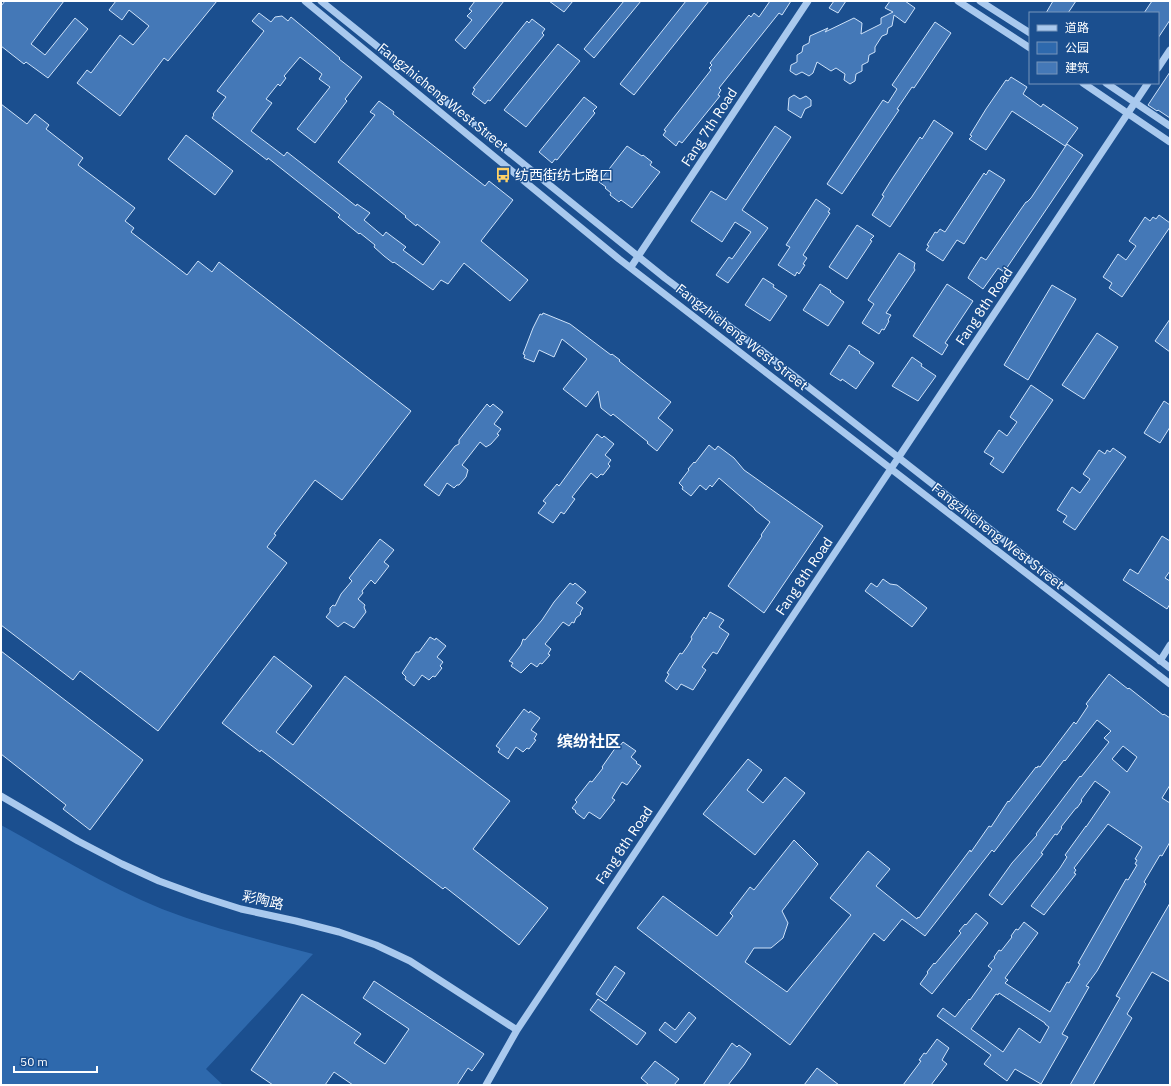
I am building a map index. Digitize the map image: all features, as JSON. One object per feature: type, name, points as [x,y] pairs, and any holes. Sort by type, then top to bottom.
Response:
[{"type":"street","name":"Fangzhicheng West Street","points":[[305,1],[631,267],[890,469],[1170,684]]},
{"type":"street","name":"Fangzhicheng West Street","points":[[321,1],[638,257],[761,350],[1170,668]]},
{"type":"street","name":"Fang 7th Road","points":[[631,267],[808,1]]},
{"type":"street","points":[[958,1],[1029,47]]},
{"type":"street","points":[[980,1],[1029,32]]},
{"type":"street","points":[[1159,66],[1170,50]]},
{"type":"street","points":[[1085,84],[1128,112],[1170,142]]},
{"type":"street","points":[[1108,84],[1170,126]]},
{"type":"street","name":"Fang 8th Road","points":[[486,1085],[517,1030],[1147,84]]},
{"type":"street","points":[[1160,661],[1170,645]]},
{"type":"street","name":"彩陶路","points":[[1,796],[78,841],[159,881],[241,909],[339,932],[376,945],[410,960],[517,1030]]},
{"type":"green space","points":[[1,825],[100,880],[162,909],[218,928],[313,954],[206,1069],[223,1085],[1,1085]]},
{"type":"building","points":[[5,1],[64,1],[31,44],[45,55],[75,18],[88,29],[48,78],[26,62],[24,64],[1,46],[1,6]]},
{"type":"building","points":[[116,1],[217,1],[168,61],[164,58],[120,116],[77,83],[87,70],[91,73],[120,35],[133,45],[149,26],[129,10],[122,20],[109,10]]},
{"type":"building","points":[[475,1],[504,1],[465,49],[455,40],[472,20],[467,16],[472,11],[469,9]]},
{"type":"building","points":[[549,1],[573,1],[564,12]]},
{"type":"building","points":[[624,1],[641,1],[594,58],[584,49]]},
{"type":"building","points":[[686,1],[709,1],[634,95],[620,84]]},
{"type":"building","points":[[770,1],[791,1],[782,15],[779,13],[719,88],[721,90],[718,95],[720,96],[682,143],[679,141],[676,146],[663,135],[666,131],[664,130],[711,70],[709,68],[712,65],[710,63],[749,15],[751,17],[754,13],[759,17]]},
{"type":"building","points":[[834,1],[846,1],[838,13],[829,8]]},
{"type":"building","points":[[890,1],[905,1],[915,8],[905,23],[894,15],[892,26],[888,28],[887,34],[882,36],[875,47],[875,52],[869,55],[868,62],[862,65],[862,71],[856,74],[855,81],[850,84],[844,80],[845,74],[836,68],[831,71],[817,62],[813,73],[809,76],[802,72],[796,75],[790,71],[791,65],[797,62],[797,55],[802,52],[803,46],[809,43],[810,36],[828,28],[825,32],[854,18],[862,23],[861,34],[881,24],[881,18],[893,12],[885,8]]},
{"type":"building","points":[[1053,1],[1076,1],[1069,12],[1047,12]]},
{"type":"building","points":[[1152,1],[1170,1],[1170,20],[1159,36],[1159,12],[1145,12]]},
{"type":"building","points":[[259,13],[271,22],[275,17],[282,16],[288,21],[291,17],[362,77],[345,99],[347,101],[315,143],[297,129],[330,87],[319,79],[322,74],[300,57],[284,76],[286,78],[280,86],[278,84],[266,99],[272,103],[251,131],[284,156],[287,152],[356,206],[357,204],[370,213],[364,220],[383,236],[386,232],[406,247],[403,250],[423,265],[440,242],[417,224],[416,226],[405,217],[406,216],[338,162],[375,115],[370,112],[379,101],[394,112],[393,114],[485,186],[489,181],[513,200],[481,241],[528,280],[510,301],[464,263],[448,284],[441,280],[433,290],[384,256],[374,247],[375,245],[338,217],[340,215],[268,158],[267,160],[212,118],[214,115],[213,114],[226,97],[217,91],[264,31],[252,21]]},
{"type":"building","points":[[532,19],[545,29],[542,33],[544,35],[490,101],[488,100],[485,104],[472,94],[475,89],[473,88],[527,21],[529,23]]},
{"type":"building","points":[[935,22],[951,33],[914,88],[912,87],[897,109],[899,110],[842,194],[827,184],[883,100],[888,103],[897,89],[892,85]]},
{"type":"building","points":[[558,44],[580,61],[526,127],[504,110]]},
{"type":"building","points":[[1170,72],[1170,118],[1148,105]]},
{"type":"building","points":[[1011,77],[1027,87],[1023,94],[1041,107],[1043,104],[1078,128],[1065,146],[1012,111],[986,150],[969,139],[986,109],[1006,80],[1008,81]]},
{"type":"building","points":[[794,95],[800,99],[806,96],[811,100],[811,106],[805,109],[801,118],[788,110],[789,98]]},
{"type":"building","points":[[584,97],[597,107],[593,111],[595,113],[557,160],[555,159],[552,163],[539,152]]},
{"type":"building","points":[[1,104],[27,124],[35,114],[49,125],[46,129],[83,158],[78,165],[135,208],[125,221],[134,228],[131,232],[187,275],[198,261],[212,272],[219,262],[411,411],[342,500],[315,480],[274,534],[276,535],[267,547],[287,563],[158,731],[80,671],[73,680],[1,625]]},
{"type":"building","points":[[934,120],[953,133],[890,227],[872,215],[884,196],[882,195],[890,182],[920,137],[922,139]]},
{"type":"building","points":[[775,126],[791,137],[742,210],[768,228],[728,283],[716,275],[729,257],[732,259],[751,232],[735,222],[722,242],[691,221],[711,191],[726,200]]},
{"type":"building","points":[[186,135],[233,171],[215,195],[168,159]]},
{"type":"building","points":[[1067,144],[1083,155],[1004,272],[998,268],[983,289],[968,278],[970,274],[981,257],[986,260],[1026,202],[1031,198]]},
{"type":"building","points":[[627,146],[652,162],[650,165],[660,172],[632,208],[621,200],[619,202],[610,195],[611,193],[605,188],[606,187],[599,182]]},
{"type":"building","points":[[989,170],[1005,180],[964,244],[957,240],[943,261],[926,250],[929,246],[927,245],[935,232],[937,233],[940,229],[945,232],[984,173],[986,175]]},
{"type":"building","points":[[816,199],[830,209],[828,212],[830,213],[803,255],[807,258],[803,264],[805,265],[799,274],[797,272],[795,276],[778,265],[790,247],[786,245]]},
{"type":"building","points":[[1159,215],[1170,223],[1170,227],[1122,297],[1109,288],[1112,283],[1103,277],[1118,254],[1126,260],[1136,246],[1129,241],[1145,217],[1150,221],[1153,217],[1156,219]]},
{"type":"building","points":[[857,225],[874,236],[870,240],[872,241],[847,279],[829,267]]},
{"type":"building","points":[[899,253],[915,263],[915,270],[886,313],[891,315],[888,320],[889,321],[884,330],[882,329],[879,334],[862,323],[874,304],[868,300]]},
{"type":"building","points":[[763,278],[787,296],[770,321],[745,305]]},
{"type":"building","points":[[820,284],[844,302],[828,326],[803,310]]},
{"type":"building","points":[[947,284],[973,301],[945,343],[948,345],[942,355],[913,336]]},
{"type":"building","points":[[1052,285],[1076,299],[1028,380],[1004,365]]},
{"type":"building","points":[[543,313],[570,324],[611,355],[612,354],[620,360],[619,361],[671,402],[658,418],[673,430],[657,451],[613,414],[611,416],[601,408],[598,391],[586,407],[563,389],[587,359],[562,339],[554,357],[539,350],[534,362],[524,358],[525,355],[523,354],[533,328],[540,314],[542,315]]},
{"type":"building","points":[[1170,319],[1170,352],[1155,341]]},
{"type":"building","points":[[1097,333],[1118,347],[1084,399],[1062,385]]},
{"type":"building","points":[[849,345],[874,363],[856,389],[842,379],[841,381],[830,374]]},
{"type":"building","points":[[912,357],[922,364],[921,366],[936,376],[918,401],[892,386]]},
{"type":"building","points":[[1031,385],[1053,400],[1003,473],[990,464],[994,458],[984,452],[999,430],[1007,436],[1017,422],[1010,417]]},
{"type":"building","points":[[1164,401],[1170,405],[1170,427],[1160,443],[1144,433]]},
{"type":"building","points":[[487,404],[490,407],[493,404],[503,412],[494,424],[501,429],[497,434],[499,435],[486,447],[480,442],[462,465],[468,470],[466,477],[454,488],[447,483],[439,496],[424,485],[455,446],[459,444],[459,440]]},
{"type":"building","points":[[597,434],[602,438],[604,436],[614,444],[605,455],[611,460],[608,464],[610,466],[603,475],[601,474],[597,478],[591,473],[572,497],[575,499],[564,514],[561,512],[553,523],[538,513],[546,503],[543,501],[557,484],[559,486]]},
{"type":"building","points":[[709,445],[715,450],[718,446],[734,458],[744,470],[823,526],[764,613],[728,586],[770,522],[719,478],[712,487],[710,485],[706,490],[700,485],[691,496],[682,489],[683,487],[679,483],[689,470],[688,469],[694,462],[695,463]]},
{"type":"building","points":[[1113,448],[1126,457],[1075,530],[1063,522],[1067,516],[1057,510],[1072,487],[1080,493],[1090,479],[1083,474],[1099,450],[1105,454],[1107,450],[1110,452]]},
{"type":"building","points":[[1162,536],[1170,541],[1170,571],[1165,578],[1170,581],[1170,604],[1167,609],[1123,580],[1130,569],[1138,574]]},
{"type":"building","points":[[380,539],[394,550],[384,562],[389,566],[375,584],[371,580],[362,591],[363,593],[358,599],[365,605],[364,607],[366,612],[354,628],[344,622],[338,627],[326,617],[330,612],[330,608],[333,605],[335,606],[341,594],[352,581],[349,578]]},
{"type":"building","points":[[883,579],[890,584],[897,585],[927,608],[912,627],[865,591],[871,583],[877,587]]},
{"type":"building","points":[[570,583],[573,585],[575,583],[586,592],[576,603],[583,608],[580,613],[581,614],[576,618],[574,623],[572,622],[569,626],[563,622],[545,644],[551,649],[548,654],[550,655],[542,664],[540,663],[537,667],[531,663],[521,673],[511,666],[513,663],[509,661],[521,645],[523,639],[525,640],[542,620],[554,602]]},
{"type":"building","points":[[710,612],[724,620],[719,627],[729,634],[717,654],[713,652],[702,667],[706,670],[693,690],[681,684],[677,690],[665,681],[669,674],[667,673],[680,653],[682,654],[687,647],[692,639],[691,637],[704,617],[706,619]]},
{"type":"building","points":[[430,637],[435,640],[436,638],[446,646],[437,657],[443,662],[440,666],[442,668],[435,677],[433,676],[429,680],[422,675],[414,686],[405,679],[406,677],[402,673],[416,652],[419,652]]},
{"type":"building","points":[[1,651],[143,760],[90,830],[63,809],[66,805],[1,754]]},
{"type":"building","points":[[274,656],[312,686],[276,732],[293,745],[345,676],[510,801],[473,849],[548,908],[519,945],[445,887],[443,889],[261,750],[260,752],[222,723]]},
{"type":"building","points":[[1109,674],[1163,715],[1164,714],[1170,718],[1170,785],[1162,798],[1170,803],[1170,842],[1162,856],[1160,855],[1144,882],[1146,884],[1097,971],[1086,986],[1089,987],[1062,1034],[1068,1037],[1041,1084],[1015,1069],[1007,1081],[984,1064],[991,1055],[937,1016],[943,1008],[955,1017],[969,999],[970,1000],[992,969],[988,966],[995,958],[994,957],[999,950],[1001,951],[1012,937],[1011,936],[1016,929],[1018,930],[1024,922],[1038,933],[1005,978],[1008,980],[1005,983],[1050,1012],[1067,982],[1069,983],[1080,964],[1078,963],[1126,879],[1128,880],[1137,865],[1135,864],[1137,860],[1135,859],[1142,847],[1108,824],[1074,868],[1076,870],[1074,873],[1076,874],[1044,915],[1031,906],[1060,868],[1067,857],[1065,855],[1110,792],[1095,781],[1077,808],[1061,827],[1062,828],[1057,835],[1055,834],[1041,853],[1043,854],[1002,905],[989,895],[1012,863],[1037,835],[1036,834],[1080,776],[1081,777],[1109,742],[1104,738],[1111,731],[1097,720],[1065,761],[1064,760],[994,852],[992,850],[925,936],[902,919],[884,941],[874,933],[790,1045],[637,928],[663,896],[717,936],[733,916],[730,913],[750,887],[754,890],[794,840],[818,864],[782,911],[788,923],[783,938],[771,948],[754,948],[745,962],[787,992],[851,915],[830,898],[868,851],[890,869],[876,886],[917,919],[918,917],[919,918],[970,850],[971,852],[989,826],[991,827],[1008,801],[1009,802],[1036,767],[1040,767],[1074,722],[1076,724],[1088,706],[1086,704]],"holes":[[[1123,746],[1137,757],[1127,772],[1112,759]],[[999,993],[1049,1027],[1040,1043],[1019,1028],[1003,1052],[971,1029],[996,994],[998,995]]]},
{"type":"building","points":[[524,709],[540,718],[531,730],[537,734],[534,739],[536,740],[529,749],[527,748],[523,752],[516,747],[508,759],[498,752],[500,749],[496,746]]},
{"type":"building","points":[[623,742],[636,751],[631,757],[641,766],[627,785],[622,782],[612,798],[615,800],[600,819],[589,812],[584,819],[572,808],[577,802],[575,800],[590,781],[592,782],[603,768],[602,767],[616,747],[618,748]]},
{"type":"building","points":[[748,759],[762,770],[747,790],[763,803],[785,777],[805,793],[755,855],[703,814]]},
{"type":"building","points":[[1170,903],[1170,982],[1152,972],[1127,1014],[1132,1018],[1093,1085],[1070,1085],[1120,998],[1116,996]]},
{"type":"building","points":[[976,913],[988,923],[932,994],[920,984],[934,963],[935,964],[961,933],[959,931]]},
{"type":"building","points":[[615,966],[625,973],[606,1001],[596,994]]},
{"type":"building","points":[[374,981],[484,1054],[472,1071],[468,1068],[457,1085],[353,1085],[334,1072],[325,1085],[273,1085],[251,1070],[302,994],[361,1034],[354,1043],[385,1064],[409,1029],[363,998]]},
{"type":"building","points":[[598,999],[646,1033],[637,1045],[590,1010]]},
{"type":"building","points":[[689,1012],[696,1018],[676,1043],[659,1030],[665,1022],[675,1030]]},
{"type":"building","points":[[937,1039],[949,1048],[942,1060],[947,1064],[931,1085],[903,1085],[921,1061],[919,1060],[924,1053],[926,1054]]},
{"type":"building","points":[[732,1043],[737,1047],[739,1045],[751,1054],[744,1065],[728,1085],[703,1085]]},
{"type":"building","points":[[655,1061],[679,1079],[674,1085],[649,1085],[641,1078]]},
{"type":"building","points":[[817,1068],[839,1085],[804,1085]]},
{"type":"place","name":"纺西街纺七路口","points":[[503,175]]},
{"type":"district","name":"缤纷社区","points":[[589,741]]}]
